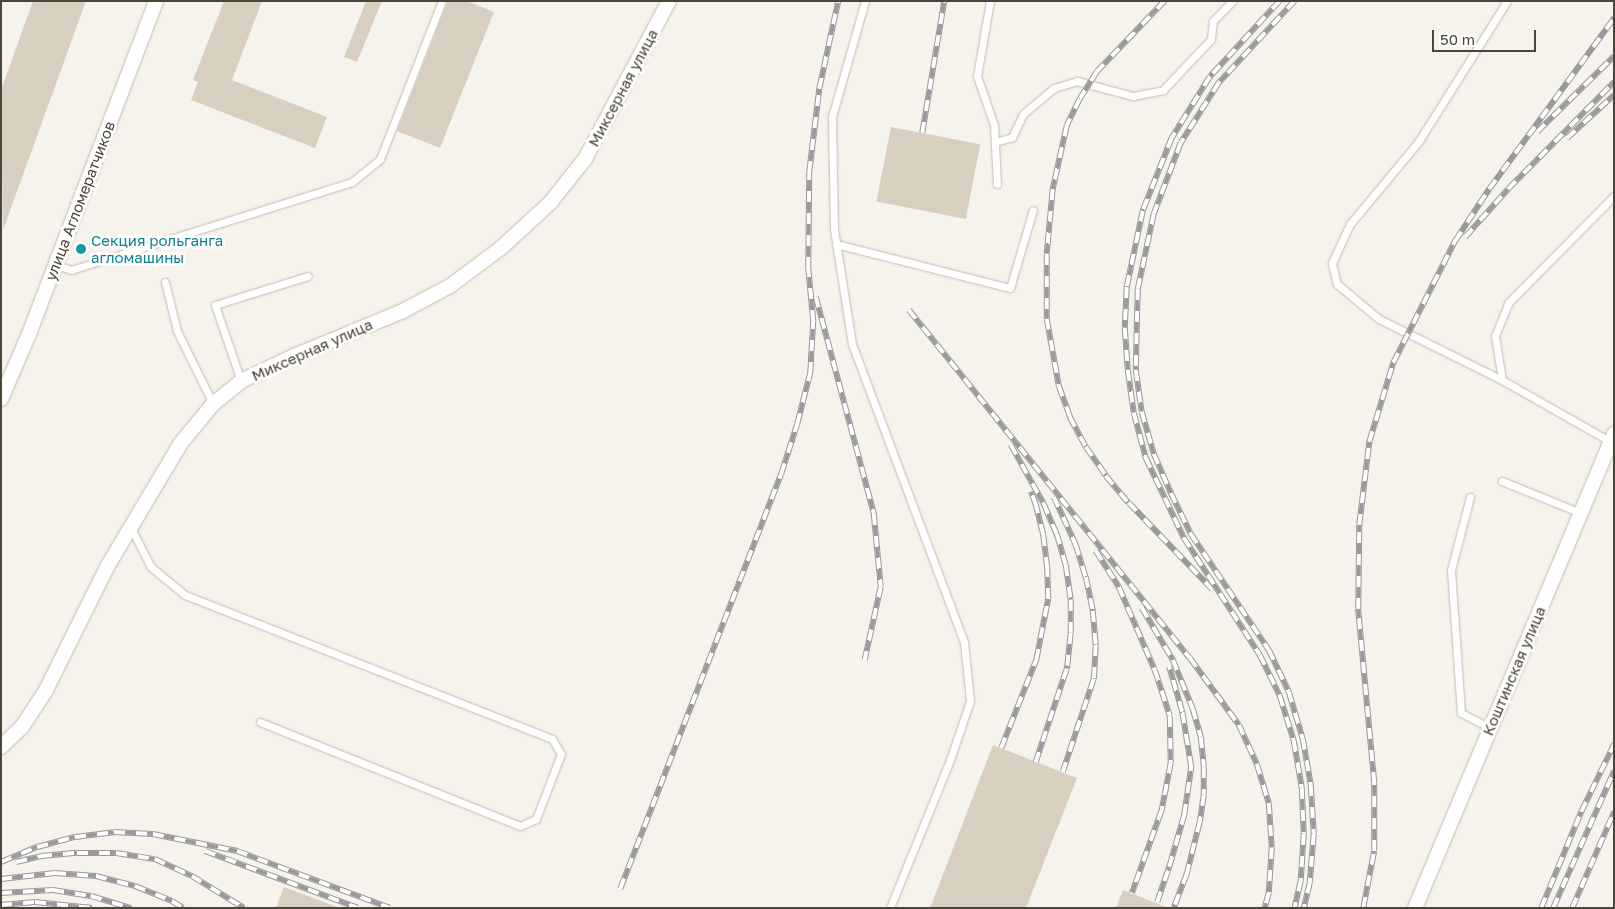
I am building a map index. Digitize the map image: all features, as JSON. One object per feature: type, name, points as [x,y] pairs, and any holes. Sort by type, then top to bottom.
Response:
[{"type":"street","name":"улица Агломератчиков","points":[[1,399],[56,265],[156,1]]},
{"type":"street","name":"Миксерная улица","points":[[1,747],[22,727],[46,690],[107,567],[180,443],[213,404],[241,382],[294,356],[401,312],[450,286],[501,248],[550,203],[585,159],[669,1]]},
{"type":"street","name":"Коштинская улица","points":[[1415,908],[1612,438]]},
{"type":"lane","points":[[56,265],[71,270],[352,182],[380,159],[442,1]]},
{"type":"lane","points":[[865,1],[832,117],[834,230],[836,244],[852,344],[964,642],[970,701],[950,760],[890,908]]},
{"type":"lane","points":[[990,1],[977,76],[994,125],[997,184]]},
{"type":"lane","points":[[995,142],[1012,136],[1023,114],[1054,88],[1077,81],[1133,96],[1163,90],[1211,39],[1213,21],[1232,1]]},
{"type":"lane","points":[[1508,1],[1419,141],[1350,224],[1332,263],[1337,284],[1379,319],[1502,380],[1612,438]]},
{"type":"lane","points":[[1502,380],[1494,336],[1508,303],[1614,196]]},
{"type":"lane","points":[[836,244],[1010,288],[1034,210]]},
{"type":"lane","points":[[241,382],[215,305],[308,276]]},
{"type":"lane","points":[[165,282],[177,331],[213,404]]},
{"type":"lane","points":[[1502,481],[1581,513]]},
{"type":"lane","points":[[1470,497],[1451,570],[1461,713],[1491,728]]},
{"type":"lane","points":[[131,527],[151,567],[185,595],[552,739],[561,754],[536,820],[520,826],[260,722]]},
{"type":"building","points":[[33,1],[86,1],[3,230],[1,90]]},
{"type":"building","points":[[224,1],[262,1],[232,80],[327,117],[315,148],[191,100],[198,82],[193,80]]},
{"type":"building","points":[[366,1],[382,1],[357,62],[344,57]]},
{"type":"building","points":[[448,1],[467,1],[494,12],[440,148],[397,131]]},
{"type":"building","points":[[891,127],[980,144],[966,219],[876,202]]},
{"type":"building","points":[[993,745],[1077,778],[1026,908],[930,908]]},
{"type":"building","points":[[284,887],[337,907],[337,908],[276,908]]},
{"type":"building","points":[[1123,890],[1166,907],[1166,908],[1116,908]]},
{"type":"railway","points":[[620,889],[781,474],[797,424],[810,373],[813,321],[808,268],[809,172],[819,89],[838,1]]},
{"type":"railway","points":[[922,133],[944,1]]},
{"type":"railway","points":[[1165,1],[1097,72],[1080,99],[1067,126],[1053,189],[1047,254],[1047,319],[1059,386],[1070,417],[1086,447],[1106,476],[1129,503],[1212,589]]},
{"type":"railway","points":[[1280,1],[1210,77],[1172,138],[1143,211],[1127,287],[1125,328],[1134,413],[1146,458],[1184,538],[1260,655],[1280,696],[1294,741],[1302,788],[1304,834],[1301,881],[1295,908]]},
{"type":"railway","points":[[1295,1],[1219,83],[1181,143],[1154,214],[1138,289],[1136,370],[1142,412],[1154,454],[1171,493],[1191,534],[1269,650],[1289,692],[1303,739],[1311,785],[1314,834],[1310,883],[1304,908]]},
{"type":"railway","points":[[1363,908],[1374,851],[1374,783],[1358,609],[1359,525],[1369,442],[1393,363],[1455,241],[1489,189],[1614,18]]},
{"type":"railway","points":[[1537,132],[1614,56]]},
{"type":"railway","points":[[1465,237],[1508,189],[1614,82]]},
{"type":"railway","points":[[1567,138],[1614,95]]},
{"type":"railway","points":[[816,297],[874,514],[881,587],[865,660]]},
{"type":"railway","points":[[909,310],[1190,658],[1239,725],[1257,764],[1269,803],[1272,848],[1269,893],[1265,908]]},
{"type":"railway","points":[[1011,445],[1044,504],[1057,534],[1066,565],[1071,600],[1071,633],[1067,669],[1036,762]]},
{"type":"railway","points":[[1001,748],[1036,660],[1048,599],[1043,535],[1031,492]]},
{"type":"railway","points":[[1054,497],[1076,545],[1086,577],[1093,611],[1096,645],[1094,679],[1063,772]]},
{"type":"railway","points":[[1096,551],[1119,587],[1155,670],[1170,716],[1171,763],[1162,810],[1132,894]]},
{"type":"railway","points":[[1142,608],[1173,660],[1193,709],[1201,737],[1204,795],[1200,822],[1187,874],[1174,908]]},
{"type":"railway","points":[[1157,902],[1184,815],[1191,767],[1182,712],[1169,667]]},
{"type":"railway","points":[[1541,908],[1581,812],[1614,744]]},
{"type":"railway","points":[[1553,908],[1614,771]]},
{"type":"railway","points":[[1572,908],[1614,812]]},
{"type":"railway","points":[[1,862],[37,847],[75,837],[114,832],[153,834],[237,851],[390,908]]},
{"type":"railway","points":[[205,851],[358,908]]},
{"type":"railway","points":[[16,862],[41,856],[77,853],[116,853],[155,859],[192,876],[244,908]]},
{"type":"railway","points":[[1,879],[55,873],[96,876],[135,886],[172,901],[183,908]]},
{"type":"railway","points":[[1,893],[53,890],[91,896],[131,908]]},
{"type":"railway","points":[[1,905],[35,902],[92,908]]},
{"type":"place","name":"Секция рольганга агломашины","points":[[81,249]]}]
